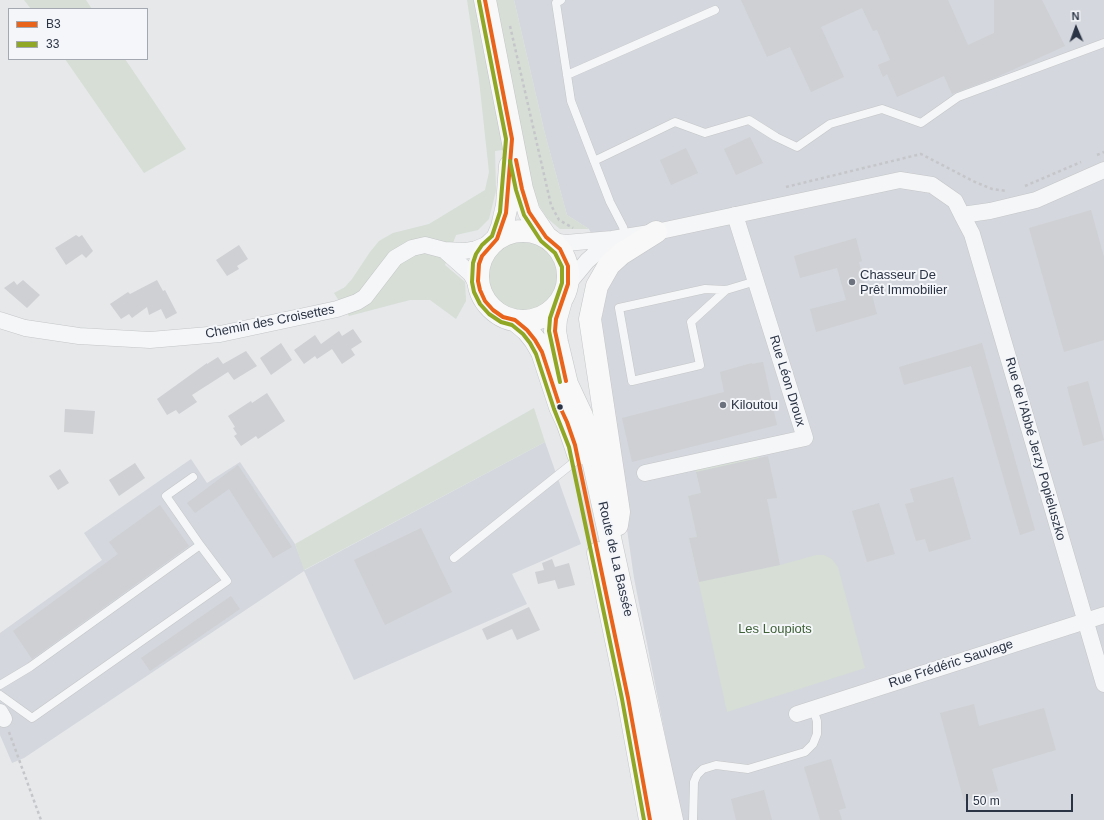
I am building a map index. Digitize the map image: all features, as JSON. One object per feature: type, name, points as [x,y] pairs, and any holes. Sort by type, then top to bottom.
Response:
[{"type":"main road","points":[[485,0],[522,189],[529,212],[549,239],[560,249],[566,260],[569,272],[565,293],[552,311],[541,318],[528,321],[503,317],[493,310],[485,300],[480,290],[478,281],[479,264],[482,256],[495,241],[502,227],[507,205],[512,138]]},
{"type":"main road","points":[[495,241],[511,232],[526,231],[536,233],[549,239]]},
{"type":"main road","points":[[613,548],[619,512],[590,319],[597,286],[609,264],[621,254],[656,232]]},
{"type":"main road","name":"Route de La Bassée","points":[[565,293],[556,319],[555,331],[557,342],[567,384],[582,416],[589,442],[672,820]]},
{"type":"main road","name":"Route de La Bassée","points":[[515,320],[531,335],[542,352],[560,407],[575,445],[628,698],[650,820]]},
{"type":"street","points":[[549,239],[571,243],[619,238],[656,232],[900,180],[932,184],[955,201],[962,215],[990,211],[1036,200],[1104,170]]},
{"type":"street","name":"Rue Léon Droux","points":[[645,473],[805,438],[735,215]]},
{"type":"street","name":"Rue de l'Abbé Jerzy Popieluszko","points":[[962,215],[972,234],[1103,674]]},
{"type":"street","points":[[565,293],[587,261],[619,238]]},
{"type":"street","name":"Chemin des Croisettes","points":[[0,320],[25,328],[79,336],[150,340],[220,334],[337,309],[357,302],[365,297],[395,258],[412,248],[425,245],[444,250],[465,251],[476,249],[495,241]]},
{"type":"street","points":[[444,250],[471,274],[480,290]]},
{"type":"street","name":"Rue Frédéric Sauvage","points":[[797,714],[1104,615]]},
{"type":"lane","points":[[561,0],[556,2],[571,101],[610,202],[623,227],[619,238]]},
{"type":"lane","points":[[567,75],[715,10]]},
{"type":"lane","points":[[594,161],[675,122],[705,133],[749,120],[776,137],[796,147],[830,124],[882,109],[921,123],[958,97],[1104,43]]},
{"type":"lane","points":[[726,290],[691,322],[700,365],[632,381],[619,308],[705,289],[726,290],[756,281]]},
{"type":"lane","points":[[454,558],[578,459]]},
{"type":"lane","points":[[0,695],[32,718],[227,581],[166,496],[193,477]]},
{"type":"lane","points":[[0,684],[30,667],[200,545]]},
{"type":"lane","points":[[693,820],[694,782],[697,775],[703,769],[716,765],[748,769],[805,752],[813,744],[817,734],[818,721],[813,709]]},
{"type":"path","points":[[509,22],[551,205],[559,220],[575,228]]},
{"type":"path","points":[[1090,158],[1104,152]]},
{"type":"path","points":[[1020,188],[1083,161]]},
{"type":"path","points":[[2,715],[41,820]]},
{"type":"shaded area","points":[[514,0],[1104,0],[1104,820],[682,820],[634,578],[598,336],[611,273],[589,229],[567,215],[545,134]]},
{"type":"shaded area","points":[[545,442],[581,544],[512,574],[527,604],[354,680],[304,571],[24,758],[12,763],[0,735],[0,633],[102,560],[84,533],[191,459],[207,483],[240,462],[295,544],[305,570]]},
{"type":"green space","points":[[24,0],[86,0],[91,8],[30,8]]},
{"type":"green space","points":[[467,0],[514,0],[545,134],[567,215],[589,229],[560,229],[547,218],[531,193],[523,147],[495,151],[496,191],[489,219],[478,230],[456,235],[445,265],[465,282],[466,301],[456,319],[430,300],[410,300],[349,316],[334,293],[345,287],[352,279],[379,241],[393,233],[429,224],[485,190],[489,172],[479,80]]},
{"type":"green space","points":[[66,60],[126,60],[186,149],[144,173]]},
{"type":"green space","points":[[523,238],[537,241],[550,249],[558,262],[561,276],[558,290],[550,303],[537,311],[523,314],[509,311],[496,303],[488,290],[485,276],[488,262],[496,249],[509,241]]},
{"type":"green space","points":[[534,408],[545,442],[304,570],[295,544]]},
{"type":"green space","name":"Les Loupiots","points":[[758,455],[780,565],[816,555],[824,555],[832,559],[838,567],[865,668],[727,712],[689,538],[697,537],[688,496],[701,493],[695,469]]},
{"type":"building","points":[[741,0],[948,0],[968,45],[994,33],[994,0],[1042,0],[1065,46],[997,77],[952,94],[944,76],[897,97],[887,74],[883,77],[878,65],[890,60],[877,30],[873,31],[862,8],[821,27],[844,77],[811,92],[790,47],[767,57]]},
{"type":"building","points":[[750,137],[763,163],[736,175],[724,149]]},
{"type":"building","points":[[686,148],[698,173],[671,185],[660,160]]},
{"type":"building","points":[[1091,210],[1104,257],[1104,340],[1064,352],[1029,228]]},
{"type":"building","points":[[76,235],[79,237],[82,235],[93,251],[86,258],[82,254],[66,265],[55,248]]},
{"type":"building","points":[[856,238],[862,261],[859,262],[867,293],[871,291],[877,314],[816,332],[810,309],[846,300],[837,268],[800,278],[794,256]]},
{"type":"building","points":[[239,245],[248,259],[237,266],[239,269],[227,276],[216,260]]},
{"type":"building","points":[[23,280],[40,295],[27,308],[4,288],[14,281],[17,285]]},
{"type":"building","points":[[157,280],[163,291],[165,290],[177,313],[166,319],[161,309],[149,315],[147,307],[132,318],[129,314],[121,319],[110,304],[128,292],[130,294]]},
{"type":"building","points":[[353,329],[362,342],[351,349],[355,355],[342,364],[332,349],[317,359],[315,356],[304,364],[294,350],[315,335],[321,344],[339,331],[342,336]]},
{"type":"building","points":[[281,343],[292,360],[271,375],[260,358]]},
{"type":"building","points":[[982,343],[1035,530],[1020,535],[971,366],[904,385],[899,367]]},
{"type":"building","points":[[246,351],[257,366],[234,380],[228,372],[192,395],[197,402],[179,414],[176,410],[167,415],[157,399],[207,363],[218,357],[223,364]]},
{"type":"building","name":"Kiloutou","points":[[763,362],[777,425],[632,462],[622,418],[724,392],[720,372],[752,363]]},
{"type":"building","points":[[1088,381],[1104,440],[1083,446],[1067,387]]},
{"type":"building","points":[[267,393],[285,421],[258,439],[256,436],[241,446],[234,436],[237,434],[233,428],[235,427],[228,416],[251,401],[252,403]]},
{"type":"building","points":[[65,409],[95,411],[93,434],[64,432]]},
{"type":"building","points":[[768,456],[777,498],[767,499],[780,565],[699,582],[689,538],[697,537],[688,496],[701,493],[696,472]]},
{"type":"building","points":[[135,463],[145,478],[119,496],[109,480]]},
{"type":"building","points":[[238,465],[292,547],[273,558],[229,489],[195,513],[187,503]]},
{"type":"building","points":[[60,469],[69,483],[58,490],[49,476]]},
{"type":"building","points":[[953,477],[971,539],[929,552],[925,539],[916,541],[905,504],[914,502],[910,489]]},
{"type":"building","points":[[879,503],[895,554],[867,562],[852,511]]},
{"type":"building","points":[[160,505],[189,546],[32,659],[13,631],[118,554],[109,542]]},
{"type":"building","points":[[421,528],[452,592],[385,625],[354,560]]},
{"type":"building","points":[[552,559],[555,567],[569,563],[575,585],[558,589],[555,580],[538,584],[535,572],[544,570],[542,563]]},
{"type":"building","points":[[231,596],[240,609],[150,671],[141,658]]},
{"type":"building","points":[[529,607],[540,630],[517,640],[512,629],[487,640],[482,629]]},
{"type":"building","points":[[974,704],[979,726],[1044,708],[1056,750],[992,769],[998,791],[964,801],[940,713]]},
{"type":"building","points":[[831,759],[846,808],[839,810],[842,820],[820,820],[804,767]]},
{"type":"building","points":[[764,790],[772,820],[736,820],[731,799]]},
{"type":"transit line","name":"B3","points":[[485,0],[512,139],[506,213],[497,239],[482,256],[479,264],[478,281],[485,301],[493,310],[503,317],[515,320],[527,330],[535,340],[542,352],[560,407],[575,445],[628,698],[650,820]]},
{"type":"transit line","name":"33","points":[[479,1],[506,139],[500,212],[492,236],[482,245],[476,254],[473,263],[472,282],[474,292],[480,304],[489,314],[501,322],[512,325],[523,334],[530,343],[536,354],[554,409],[569,447],[622,699],[644,820]]},
{"type":"transit line","name":"B3","points":[[516,160],[522,189],[529,212],[546,237],[560,249],[568,266],[568,284],[556,319],[555,331],[566,381]]},
{"type":"transit line","name":"33","points":[[510,161],[516,190],[524,215],[541,241],[555,253],[562,267],[562,283],[550,318],[549,331],[560,382]]},
{"type":"place","name":"Chasseur De Prêt Immobilier","points":[[852,282]]},
{"type":"place","name":"Kiloutou","points":[[723,405]]}]
